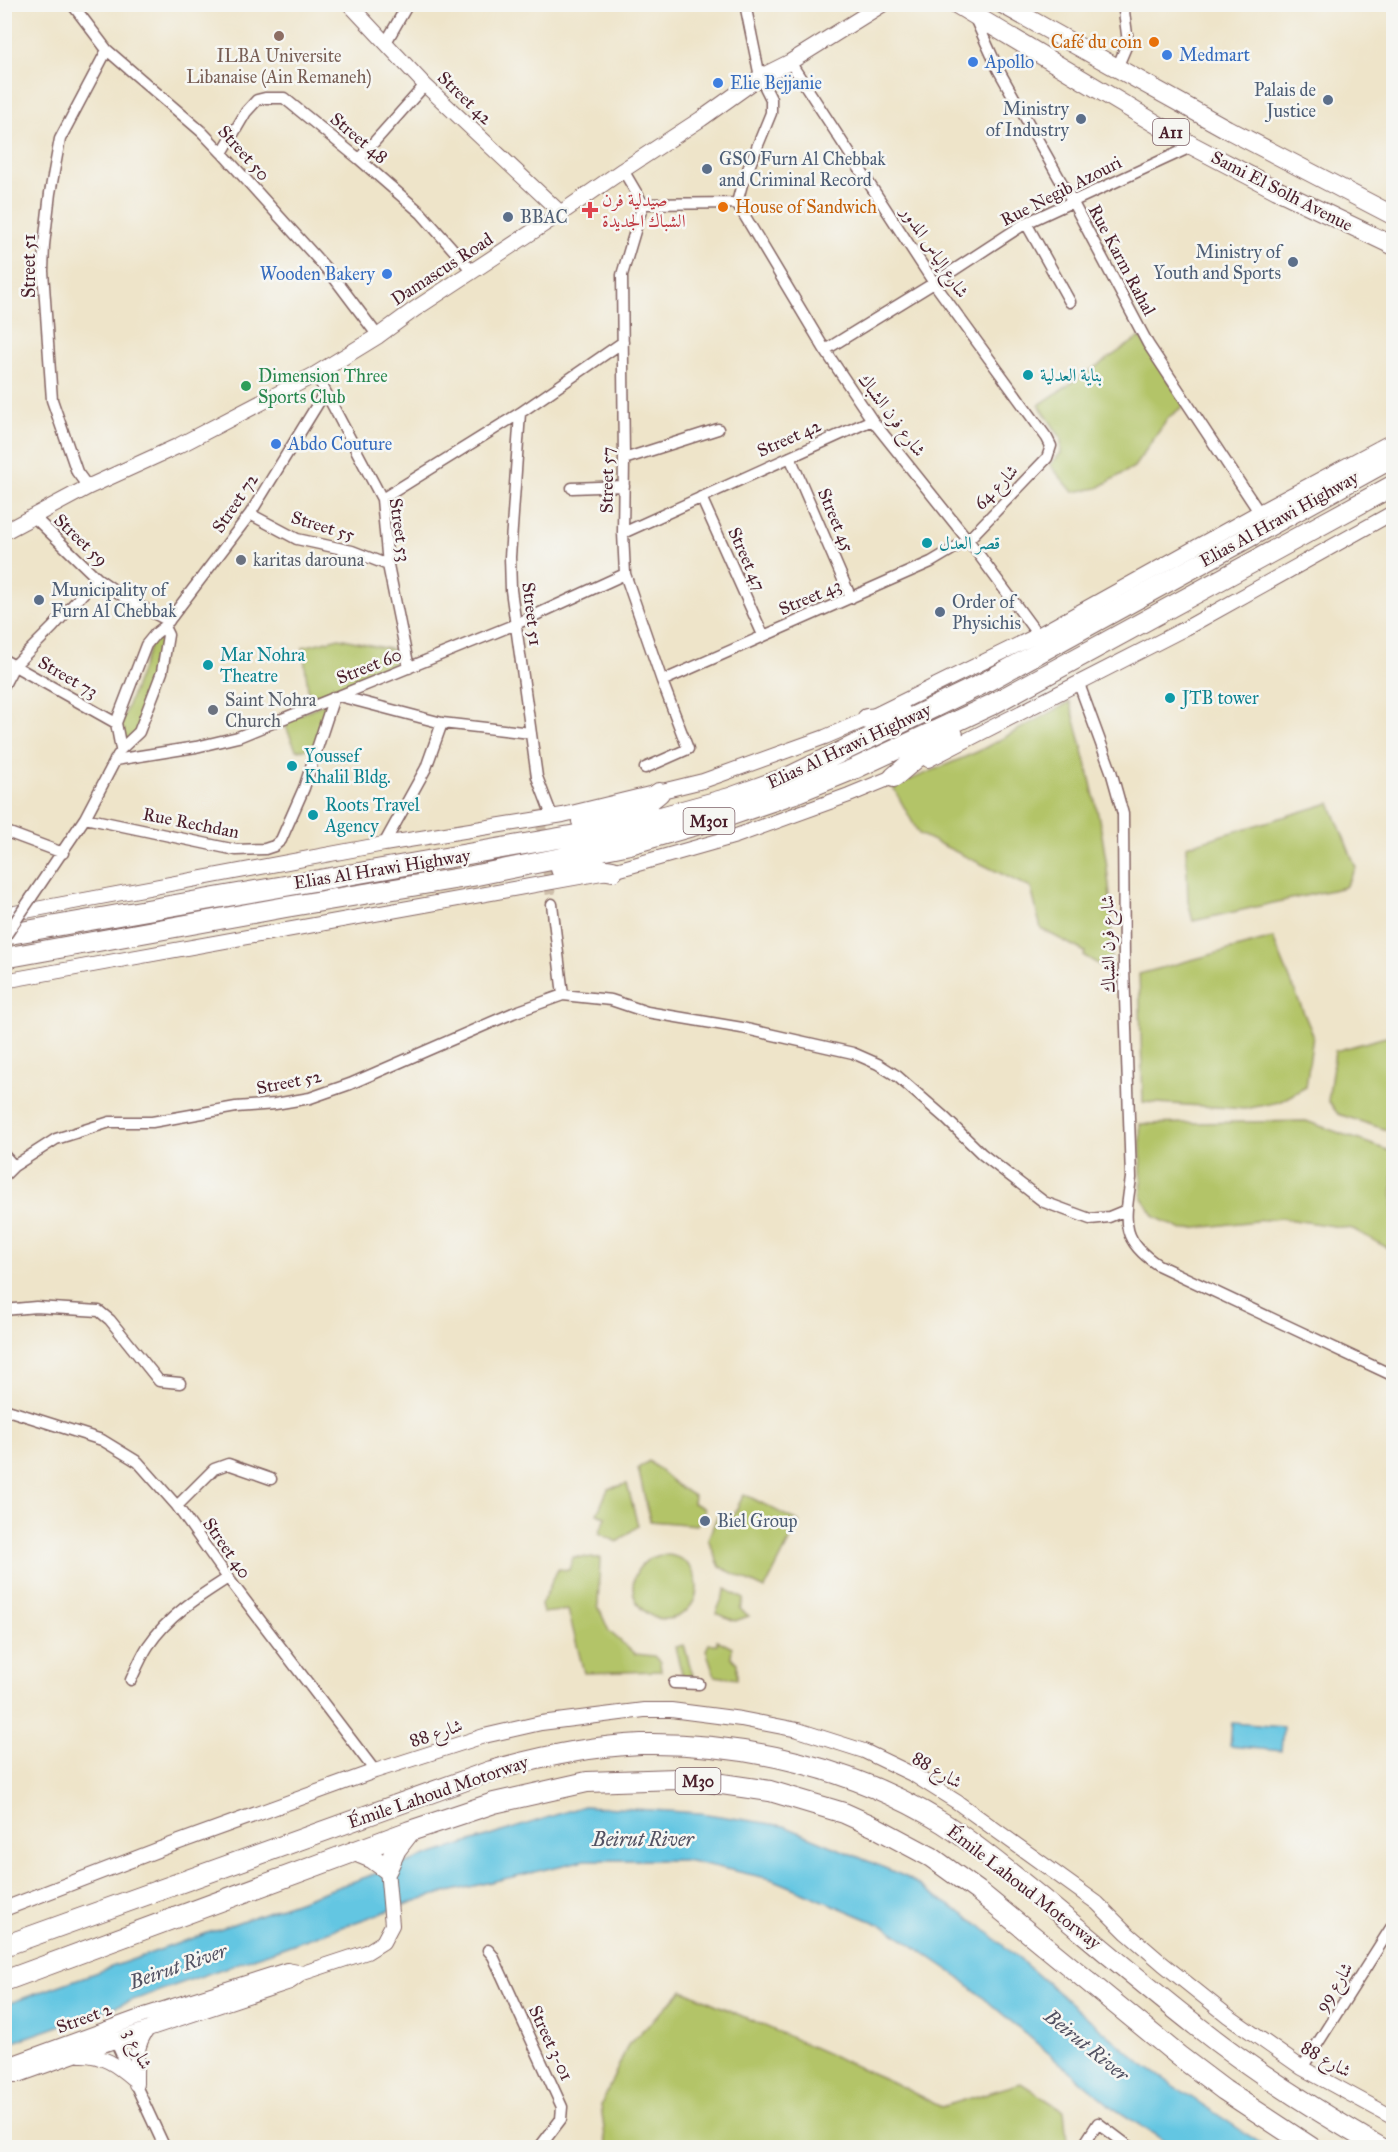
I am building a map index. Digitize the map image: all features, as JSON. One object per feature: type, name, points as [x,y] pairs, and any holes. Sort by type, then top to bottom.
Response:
[{"type":"highway","name":"Sami El Solh Avenue","points":[[956,4],[1193,146],[1277,190],[1394,246]]},
{"type":"highway","name":"Sami El Solh Avenue","points":[[1002,4],[1227,129],[1394,216]]},
{"type":"highway","name":"Elias Al Hrawi Highway","points":[[4,937],[628,826],[730,798],[791,776],[982,684],[1394,457]]},
{"type":"highway","name":"Elias Al Hrawi Highway","points":[[4,958],[472,876],[630,844],[731,815],[795,793],[854,769],[991,705],[1394,485]]},
{"type":"highway","points":[[867,719],[881,718],[964,687],[982,684]]},
{"type":"highway","points":[[894,777],[921,754],[970,724],[991,705]]},
{"type":"highway","points":[[498,849],[507,842],[526,834],[634,810],[659,793]]},
{"type":"highway","points":[[472,876],[511,877],[584,866],[613,871]]},
{"type":"highway","name":"Émile Lahoud Motorway","points":[[4,1946],[500,1768],[559,1754],[612,1746],[640,1744],[715,1747],[778,1758],[816,1768],[859,1782],[920,1810],[991,1857],[1198,2027],[1312,2108],[1380,2148]]},
{"type":"highway","name":"Émile Lahoud Motorway","points":[[4,1981],[410,1831],[494,1803],[587,1782],[676,1779],[737,1786],[770,1791],[844,1813],[931,1857],[978,1891],[1179,2056],[1224,2090],[1312,2148]]},
{"type":"highway","points":[[355,1851],[372,1858],[387,1869],[396,1849],[410,1831]]},
{"type":"main road","name":"Damascus Road","points":[[4,532],[88,487],[178,446],[316,374],[378,336],[760,77],[790,62],[883,4]]},
{"type":"street","name":"Street 50","points":[[72,4],[107,50],[202,132],[222,153],[332,275],[378,336]]},
{"type":"street","name":"Street 42","points":[[349,4],[425,85],[561,213]]},
{"type":"street","points":[[386,44],[408,4]]},
{"type":"street","points":[[623,170],[644,204],[737,203],[742,184],[771,112],[771,99],[760,77],[745,4]]},
{"type":"street","points":[[1117,68],[1128,42],[1123,4]]},
{"type":"street","name":"Rue Karm Rahal","points":[[973,13],[998,69],[1148,344],[1259,512]]},
{"type":"street","name":"Street 51","points":[[88,487],[77,472],[52,400],[43,271],[44,245],[50,193],[60,139],[107,50]]},
{"type":"street","name":"شارع إلياس المدور","points":[[790,62],[934,283],[1047,438],[1051,446],[1047,458]]},
{"type":"street","points":[[359,159],[425,85]]},
{"type":"street","name":"Street 48","points":[[222,153],[246,112],[257,100],[277,97],[292,102],[421,213],[473,272]]},
{"type":"street","name":"Rue Negib Azouri","points":[[825,350],[1026,223],[1193,146]]},
{"type":"street","name":"شارع فرن الشباك","points":[[737,203],[825,350],[872,420],[968,540],[1038,635]]},
{"type":"street","name":"Street 57","points":[[644,204],[622,275],[623,533],[626,574],[688,749],[645,768]]},
{"type":"street","points":[[1026,223],[1070,302]]},
{"type":"street","points":[[382,499],[520,413],[623,342]]},
{"type":"street","name":"Street 53","points":[[316,374],[382,499],[388,566],[409,668]]},
{"type":"street","name":"Street 72","points":[[116,723],[146,645],[166,624],[250,514],[325,392]]},
{"type":"street","name":"Street 51","points":[[520,413],[510,557],[511,590],[537,777],[546,813]]},
{"type":"street","name":"Street 42","points":[[623,533],[872,420]]},
{"type":"street","points":[[624,459],[718,429]]},
{"type":"street","name":"Elias Al Hrawi Highway","points":[[4,915],[659,793],[703,781],[825,737],[867,719],[1038,635],[1394,440]]},
{"type":"street","name":"Street 45","points":[[790,457],[851,598]]},
{"type":"street","name":"شارع 64","points":[[968,540],[1047,458]]},
{"type":"street","points":[[572,488],[624,486]]},
{"type":"street","name":"Street 47","points":[[701,497],[763,635]]},
{"type":"street","points":[[4,981],[613,871],[736,836],[894,777],[1186,628],[1394,512]]},
{"type":"street","name":"Street 55","points":[[250,514],[297,539],[352,551],[388,566]]},
{"type":"street","name":"Street 59","points":[[34,517],[97,578],[166,624]]},
{"type":"street","name":"Street 43","points":[[662,681],[931,562],[968,540]]},
{"type":"street","name":"Street 60","points":[[118,754],[196,747],[238,736],[516,624],[626,574]]},
{"type":"street","points":[[4,685],[9,663],[53,627],[97,578]]},
{"type":"street","points":[[4,937],[63,854],[85,818],[118,754],[139,732],[162,672],[168,635],[166,624]]},
{"type":"street","name":"Street 73","points":[[9,663],[116,723]]},
{"type":"street","name":"شارع فرن الشباك","points":[[1079,684],[1111,771],[1123,814],[1124,967],[1131,1178],[1126,1210],[1126,1229],[1144,1256],[1158,1265],[1394,1376]]},
{"type":"street","points":[[336,697],[442,723],[531,734]]},
{"type":"street","name":"Rue Rechdan","points":[[85,818],[236,850],[265,849],[274,846],[281,840],[304,788],[336,697]]},
{"type":"street","points":[[116,723],[118,754]]},
{"type":"street","points":[[384,844],[426,768],[442,723]]},
{"type":"street","points":[[4,831],[63,854]]},
{"type":"street","points":[[552,903],[563,995],[611,1000],[647,1012],[742,1028],[853,1053],[878,1064],[897,1076],[982,1154],[1044,1202],[1090,1219],[1109,1217],[1126,1210]]},
{"type":"street","name":"Street 52","points":[[4,1176],[14,1166],[56,1139],[110,1122],[152,1122],[236,1107],[309,1098],[350,1084],[513,1013],[563,995]]},
{"type":"street","points":[[4,1155],[14,1166]]},
{"type":"street","points":[[4,1310],[36,1307],[99,1311],[110,1320],[159,1381],[180,1383]]},
{"type":"street","name":"Street 40","points":[[4,1409],[102,1440],[138,1462],[177,1506],[228,1578],[375,1771]]},
{"type":"street","points":[[177,1506],[214,1469],[228,1464],[271,1479]]},
{"type":"street","points":[[131,1680],[148,1646],[172,1618],[194,1600],[228,1578]]},
{"type":"street","points":[[674,1683],[699,1684]]},
{"type":"street","name":"شارع 88","points":[[4,1909],[160,1849],[375,1771],[484,1736],[541,1724],[644,1710],[671,1710],[741,1719],[798,1730],[864,1751],[914,1774],[957,1802],[1097,1903],[1127,1933],[1228,2016],[1302,2068],[1394,2118]]},
{"type":"street","name":"Street 2","points":[[113,2034],[148,2029],[290,1982],[303,1973],[376,1948],[388,1934],[392,1915],[387,1869]]},
{"type":"street","name":"شارع 99","points":[[1302,2068],[1394,1923]]},
{"type":"street","points":[[1382,1941],[1394,1948]]},
{"type":"street","name":"Street 3-01","points":[[488,1950],[493,1956],[562,2107],[561,2119],[539,2148]]},
{"type":"street","name":"Street 2","points":[[4,2075],[19,2075],[69,2056],[113,2034],[287,1970],[303,1973]]},
{"type":"street","points":[[135,2082],[139,2044],[148,2029]]},
{"type":"street","points":[[4,2070],[16,2062],[113,2034]]},
{"type":"street","name":"شارع 3","points":[[113,2034],[163,2146]]},
{"type":"street","points":[[69,2056],[85,2054],[98,2056],[110,2062],[135,2082]]},
{"type":"street","points":[[1082,2148],[1098,2123],[1131,2148]]},
{"type":"green space","points":[[1140,337],[1185,405],[1169,417],[1134,467],[1098,488],[1073,492],[1050,465],[1061,453],[1061,438],[1039,405]]},
{"type":"green space","points":[[155,634],[168,635],[139,732],[121,749],[117,734]]},
{"type":"green space","points":[[339,638],[393,650],[396,661],[389,667],[309,699],[303,647]]},
{"type":"green space","points":[[333,699],[318,748],[296,750],[284,722]]},
{"type":"green space","points":[[1070,702],[1088,768],[1102,835],[1112,937],[1110,971],[1084,956],[1085,952],[1041,929],[1031,888],[919,834],[893,787],[977,752]]},
{"type":"green space","points":[[1330,803],[1356,868],[1345,887],[1193,921],[1188,902],[1186,846]]},
{"type":"green space","points":[[1273,938],[1313,1035],[1306,1087],[1279,1102],[1245,1109],[1143,1102],[1139,974]]},
{"type":"green space","points":[[1394,1035],[1393,1132],[1338,1114],[1328,1101],[1335,1051]]},
{"type":"green space","points":[[1306,1121],[1393,1152],[1393,1251],[1353,1229],[1280,1218],[1182,1230],[1155,1217],[1142,1198],[1140,1124]]},
{"type":"green space","points":[[649,1461],[678,1486],[694,1496],[693,1503],[705,1509],[697,1525],[650,1521],[638,1468]]},
{"type":"green space","points":[[627,1484],[638,1526],[617,1542],[599,1533],[606,1517],[597,1514],[608,1489]]},
{"type":"green space","points":[[744,1494],[799,1522],[765,1589],[720,1567],[708,1539],[719,1512],[733,1516]]},
{"type":"green space","points":[[665,1555],[677,1557],[688,1564],[695,1575],[697,1587],[695,1599],[688,1610],[677,1617],[665,1619],[653,1617],[642,1610],[635,1599],[633,1587],[635,1575],[642,1564],[653,1557]]},
{"type":"green space","points":[[573,1557],[600,1558],[598,1606],[609,1631],[635,1654],[654,1656],[660,1662],[661,1671],[584,1673],[568,1610],[543,1613],[541,1605],[558,1569],[569,1570]]},
{"type":"green space","points":[[726,1589],[744,1599],[740,1609],[749,1616],[735,1621],[716,1613]]},
{"type":"green space","points":[[717,1640],[732,1648],[731,1657],[737,1663],[737,1679],[715,1676],[706,1650],[709,1644],[717,1644]]},
{"type":"green space","points":[[684,1645],[693,1676],[683,1678],[675,1647]]},
{"type":"green space","points":[[683,1990],[892,2082],[941,2107],[1021,2083],[1064,2111],[1067,2142],[1063,2148],[609,2147],[605,2137],[601,2105],[628,2045]]},
{"type":"water","points":[[1232,1723],[1283,1727],[1281,1751],[1230,1746]]},
{"type":"water","name":"Beirut River","points":[[584,1806],[700,1813],[784,1826],[906,1877],[977,1923],[1143,2065],[1266,2147],[1174,2147],[1113,2108],[959,1977],[886,1927],[771,1879],[686,1860],[585,1860],[427,1897],[5,2045],[4,2005],[417,1859]]},
{"type":"tunnel","points":[[539,810],[552,904]]},
{"type":"place","name":"ILBA Universite Libanaise (Ain Remaneh)","points":[[279,36]]},
{"type":"place","name":"Café du coin","points":[[1154,42]]},
{"type":"place","name":"Medmart","points":[[1167,55]]},
{"type":"place","name":"Apollo","points":[[973,62]]},
{"type":"place","name":"Elie Bejjanie","points":[[718,83]]},
{"type":"place","name":"Palais de Justice","points":[[1328,100]]},
{"type":"place","name":"Ministry of Industry","points":[[1081,119]]},
{"type":"place","name":"GSO Furn Al Chebbak and Criminal Record","points":[[707,169]]},
{"type":"place","name":"House of Sandwich","points":[[723,207]]},
{"type":"place","name":"صيدلية فرن الشباك الجديدة","points":[[590,210]]},
{"type":"place","name":"BBAC","points":[[508,217]]},
{"type":"place","name":"Ministry of Youth and Sports","points":[[1293,262]]},
{"type":"place","name":"Wooden Bakery","points":[[387,274]]},
{"type":"place","name":"بناية العدلية","points":[[1028,375]]},
{"type":"place","name":"Dimension Three Sports Club","points":[[246,386]]},
{"type":"place","name":"Abdo Couture","points":[[276,444]]},
{"type":"place","name":"قصر العدل","points":[[927,543]]},
{"type":"place","name":"karitas darouna","points":[[241,560]]},
{"type":"place","name":"Municipality of Furn Al Chebbak","points":[[39,600]]},
{"type":"place","name":"Order of Physichis","points":[[940,612]]},
{"type":"place","name":"Mar Nohra Theatre","points":[[208,665]]},
{"type":"place","name":"JTB tower","points":[[1170,698]]},
{"type":"place","name":"Saint Nohra Church","points":[[213,710]]},
{"type":"place","name":"Youssef Khalil Bldg.","points":[[292,766]]},
{"type":"place","name":"Roots Travel Agency","points":[[313,815]]},
{"type":"place","name":"Biel Group","points":[[705,1521]]}]
